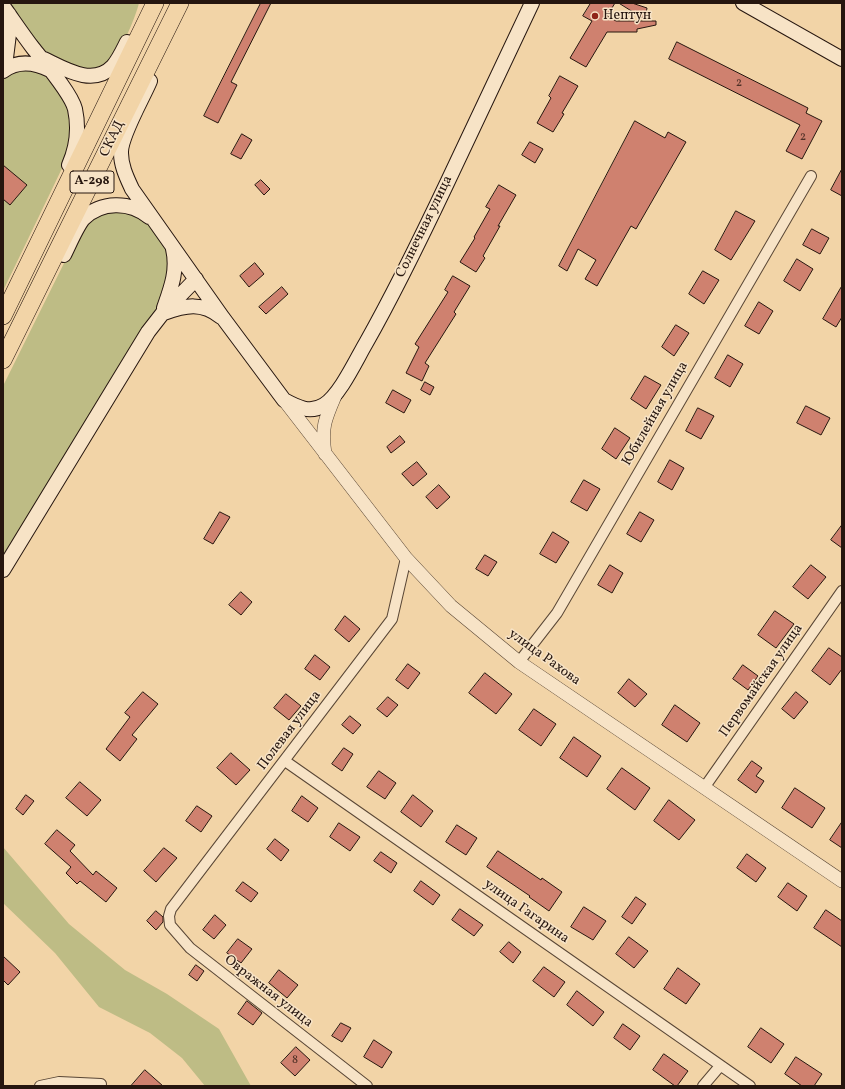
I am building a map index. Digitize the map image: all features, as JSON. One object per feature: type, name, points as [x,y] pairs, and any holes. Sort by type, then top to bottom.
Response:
[{"type":"highway","name":"СКАД","points":[[4,315],[155,3]]},
{"type":"highway","name":"СКАД","points":[[3,360],[181,3]]},
{"type":"main road","points":[[40,57],[73,74],[86,76],[98,75],[112,67],[118,59],[145,8],[150,3]]},
{"type":"main road","points":[[181,3],[172,33],[122,142],[121,154],[124,171],[132,189],[156,224],[284,400]]},
{"type":"main road","name":"Солнечная улица","points":[[284,400],[296,407],[307,410],[316,409],[325,404],[335,394],[371,335],[404,274],[532,3]]},
{"type":"main road","points":[[743,3],[842,58]]},
{"type":"main road","points":[[4,315],[21,262],[73,156],[77,141],[77,124],[74,107],[65,91],[6,10]]},
{"type":"main road","points":[[4,64],[10,26],[6,10]]},
{"type":"main road","points":[[4,64],[25,37]]},
{"type":"main road","points":[[4,64],[9,66],[21,63],[36,64],[50,70]]},
{"type":"main road","points":[[22,321],[43,297],[83,220],[95,211],[114,205],[124,205],[135,208],[156,224]]},
{"type":"main road","points":[[162,314],[172,287],[175,271],[176,260],[172,246]]},
{"type":"main road","points":[[3,570],[148,332],[162,314],[196,278]]},
{"type":"main road","points":[[162,314],[179,307],[195,306],[214,311],[223,318]]},
{"type":"street","name":"Юбилейная улица","points":[[519,662],[557,613],[811,176]]},
{"type":"street","points":[[325,454],[323,428],[335,394]]},
{"type":"street","name":"улица Рахова","points":[[284,400],[406,558],[452,606],[519,662],[842,881]]},
{"type":"street","name":"Полевая улица","points":[[171,909],[285,761],[392,618],[406,558]]},
{"type":"street","name":"Первомайская улица","points":[[704,788],[842,591]]},
{"type":"street","name":"улица Гагарина","points":[[285,761],[750,1086]]},
{"type":"street","name":"Овражная улица","points":[[171,909],[170,925],[190,948],[367,1086]]},
{"type":"street","points":[[703,1086],[720,1066]]},
{"type":"street","points":[[40,1086],[59,1082],[101,1084]]},
{"type":"shaded area","points":[[6,3],[139,3],[127,35],[114,59],[105,67],[89,72],[46,54]]},
{"type":"shaded area","points":[[21,67],[42,73],[60,93],[69,107],[73,122],[67,158],[3,291],[3,80]]},
{"type":"shaded area","points":[[123,209],[147,221],[167,247],[170,256],[162,300],[3,560],[3,386],[81,229],[98,214]]},
{"type":"shaded area","points":[[3,847],[69,924],[125,970],[167,994],[219,1029],[251,1086],[205,1086],[182,1058],[150,1033],[99,1007],[55,953],[3,903]]},
{"type":"building","points":[[261,3],[271,3],[231,82],[237,85],[218,123],[204,116]]},
{"type":"building","points":[[591,3],[615,3],[607,16],[616,21],[656,21],[656,25],[637,29],[637,32],[607,32],[586,67],[570,58],[592,21],[583,16]]},
{"type":"building","points":[[619,3],[632,3],[647,8],[645,19]]},
{"type":"building","points":[[677,42],[808,108],[806,113],[822,121],[802,159],[786,151],[800,125],[669,59]]},
{"type":"building","points":[[560,76],[578,86],[553,132],[537,123],[551,98],[549,96]]},
{"type":"building","points":[[635,121],[665,138],[668,132],[686,142],[636,229],[631,226],[597,286],[585,279],[596,260],[578,249],[567,271],[559,266]]},
{"type":"building","points":[[242,134],[252,140],[241,159],[231,154]]},
{"type":"building","points":[[530,142],[543,149],[535,163],[522,155]]},
{"type":"building","points":[[3,165],[27,185],[10,205],[3,199]]},
{"type":"building","points":[[842,169],[842,196],[831,190]]},
{"type":"building","points":[[261,180],[270,189],[264,195],[255,185]]},
{"type":"building","points":[[499,185],[516,195],[498,226],[500,226],[483,256],[485,258],[476,272],[460,262],[475,238],[474,237],[490,209],[486,207]]},
{"type":"building","points":[[736,211],[755,221],[731,260],[715,250]]},
{"type":"building","points":[[812,229],[829,238],[820,254],[803,245]]},
{"type":"building","points":[[797,259],[813,269],[800,291],[784,281]]},
{"type":"building","points":[[255,263],[264,274],[249,287],[240,276]]},
{"type":"building","points":[[703,271],[719,280],[704,304],[689,294]]},
{"type":"building","points":[[453,276],[470,286],[454,312],[456,314],[425,363],[429,366],[422,381],[406,373],[419,347],[415,344],[448,292],[445,290]]},
{"type":"building","points":[[842,286],[842,317],[836,327],[823,319]]},
{"type":"building","points":[[282,287],[288,294],[266,314],[259,307]]},
{"type":"building","points":[[759,302],[773,311],[759,334],[745,326]]},
{"type":"building","points":[[676,325],[689,333],[674,356],[662,347]]},
{"type":"building","points":[[728,355],[743,364],[730,387],[715,378]]},
{"type":"building","points":[[645,376],[661,385],[646,409],[631,399]]},
{"type":"building","points":[[425,382],[434,387],[430,395],[421,390]]},
{"type":"building","points":[[393,390],[411,400],[404,413],[386,403]]},
{"type":"building","points":[[806,406],[830,418],[821,435],[797,423]]},
{"type":"building","points":[[698,408],[714,416],[701,439],[686,431]]},
{"type":"building","points":[[615,428],[630,438],[616,459],[602,449]]},
{"type":"building","points":[[400,436],[405,442],[391,453],[387,447]]},
{"type":"building","points":[[670,460],[684,468],[672,490],[658,482]]},
{"type":"building","points":[[417,462],[427,474],[413,486],[402,474]]},
{"type":"building","points":[[584,480],[600,489],[587,511],[571,502]]},
{"type":"building","points":[[439,485],[450,497],[437,509],[426,497]]},
{"type":"building","points":[[220,512],[230,517],[213,544],[204,539]]},
{"type":"building","points":[[640,512],[654,520],[641,542],[627,534]]},
{"type":"building","points":[[842,525],[842,548],[831,540]]},
{"type":"building","points":[[553,532],[569,542],[556,563],[540,554]]},
{"type":"building","points":[[485,555],[497,562],[488,576],[476,569]]},
{"type":"building","points":[[610,565],[623,573],[612,593],[598,585]]},
{"type":"building","points":[[811,565],[826,577],[808,599],[793,587]]},
{"type":"building","points":[[241,592],[252,602],[241,615],[229,605]]},
{"type":"building","points":[[775,611],[794,624],[776,648],[758,635]]},
{"type":"building","points":[[345,616],[360,629],[349,642],[335,630]]},
{"type":"building","points":[[829,648],[842,657],[842,669],[830,685],[812,671]]},
{"type":"building","points":[[315,655],[330,667],[320,680],[305,669]]},
{"type":"building","points":[[408,664],[420,673],[408,689],[396,680]]},
{"type":"building","points":[[743,665],[758,676],[748,690],[733,679]]},
{"type":"building","points":[[485,673],[512,694],[496,714],[469,693]]},
{"type":"building","points":[[629,679],[647,694],[635,707],[618,693]]},
{"type":"building","points":[[143,692],[158,704],[132,735],[137,739],[120,761],[106,749],[130,717],[125,713]]},
{"type":"building","points":[[796,692],[808,702],[794,719],[782,709]]},
{"type":"building","points":[[286,694],[301,706],[289,720],[274,708]]},
{"type":"building","points":[[388,697],[398,705],[387,717],[377,709]]},
{"type":"building","points":[[675,705],[700,723],[687,742],[662,725]]},
{"type":"building","points":[[534,709],[556,724],[541,746],[519,730]]},
{"type":"building","points":[[350,716],[361,725],[353,734],[342,725]]},
{"type":"building","points":[[574,737],[601,756],[587,777],[560,758]]},
{"type":"building","points":[[344,748],[353,754],[342,771],[332,764]]},
{"type":"building","points":[[231,753],[250,770],[236,785],[217,768]]},
{"type":"building","points":[[752,761],[762,768],[756,776],[764,781],[756,793],[738,780]]},
{"type":"building","points":[[622,768],[650,788],[635,810],[607,789]]},
{"type":"building","points":[[379,771],[396,783],[385,799],[367,787]]},
{"type":"building","points":[[80,782],[101,800],[87,816],[66,798]]},
{"type":"building","points":[[795,788],[825,808],[812,828],[782,808]]},
{"type":"building","points":[[26,795],[34,801],[23,815],[16,809]]},
{"type":"building","points":[[413,795],[433,811],[421,827],[401,812]]},
{"type":"building","points":[[302,796],[318,808],[308,822],[292,811]]},
{"type":"building","points":[[669,800],[695,820],[679,840],[654,821]]},
{"type":"building","points":[[197,806],[212,816],[201,832],[186,821]]},
{"type":"building","points":[[842,822],[842,848],[830,840]]},
{"type":"building","points":[[339,823],[360,837],[350,851],[330,837]]},
{"type":"building","points":[[457,825],[477,838],[466,855],[446,842]]},
{"type":"building","points":[[57,830],[75,845],[70,851],[93,875],[96,871],[117,888],[106,902],[80,881],[77,884],[66,873],[71,867],[45,844]]},
{"type":"building","points":[[275,839],[289,850],[281,861],[267,849]]},
{"type":"building","points":[[164,848],[177,858],[156,882],[144,871]]},
{"type":"building","points":[[498,851],[541,880],[542,878],[562,892],[549,911],[529,897],[530,896],[487,867]]},
{"type":"building","points":[[381,852],[397,863],[391,873],[374,861]]},
{"type":"building","points":[[747,854],[766,868],[756,882],[737,868]]},
{"type":"building","points":[[421,881],[440,895],[433,905],[414,891]]},
{"type":"building","points":[[243,882],[258,893],[251,902],[236,891]]},
{"type":"building","points":[[788,883],[807,896],[797,911],[778,897]]},
{"type":"building","points":[[636,897],[646,904],[632,924],[622,917]]},
{"type":"building","points":[[584,907],[606,921],[593,940],[571,927]]},
{"type":"building","points":[[460,909],[483,925],[474,936],[452,920]]},
{"type":"building","points":[[826,910],[842,921],[842,947],[814,928]]},
{"type":"building","points":[[156,911],[163,917],[163,922],[156,930],[147,921]]},
{"type":"building","points":[[215,915],[226,925],[214,939],[203,930]]},
{"type":"building","points":[[629,937],[648,951],[634,968],[616,954]]},
{"type":"building","points":[[238,939],[252,949],[241,963],[227,953]]},
{"type":"building","points":[[509,942],[521,952],[513,963],[500,952]]},
{"type":"building","points":[[3,956],[20,972],[8,985],[3,980]]},
{"type":"building","points":[[196,965],[204,971],[197,981],[189,975]]},
{"type":"building","points":[[544,967],[565,982],[554,997],[533,981]]},
{"type":"building","points":[[678,968],[700,984],[686,1004],[664,989]]},
{"type":"building","points":[[279,970],[298,985],[287,998],[269,983]]},
{"type":"building","points":[[577,991],[604,1012],[593,1026],[567,1005]]},
{"type":"building","points":[[247,1001],[262,1013],[253,1025],[238,1014]]},
{"type":"building","points":[[341,1023],[351,1028],[342,1042],[332,1036]]},
{"type":"building","points":[[623,1024],[640,1036],[630,1050],[614,1038]]},
{"type":"building","points":[[761,1028],[784,1044],[771,1063],[748,1047]]},
{"type":"building","points":[[374,1040],[392,1052],[382,1068],[364,1057]]},
{"type":"building","points":[[296,1047],[310,1060],[295,1076],[281,1063]]},
{"type":"building","points":[[664,1054],[688,1071],[677,1086],[653,1070]]},
{"type":"building","points":[[796,1057],[822,1074],[814,1086],[802,1086],[785,1074]]},
{"type":"building","points":[[145,1070],[163,1086],[131,1086]]},
{"type":"place","name":"Нептун","points":[[595,16]]}]
